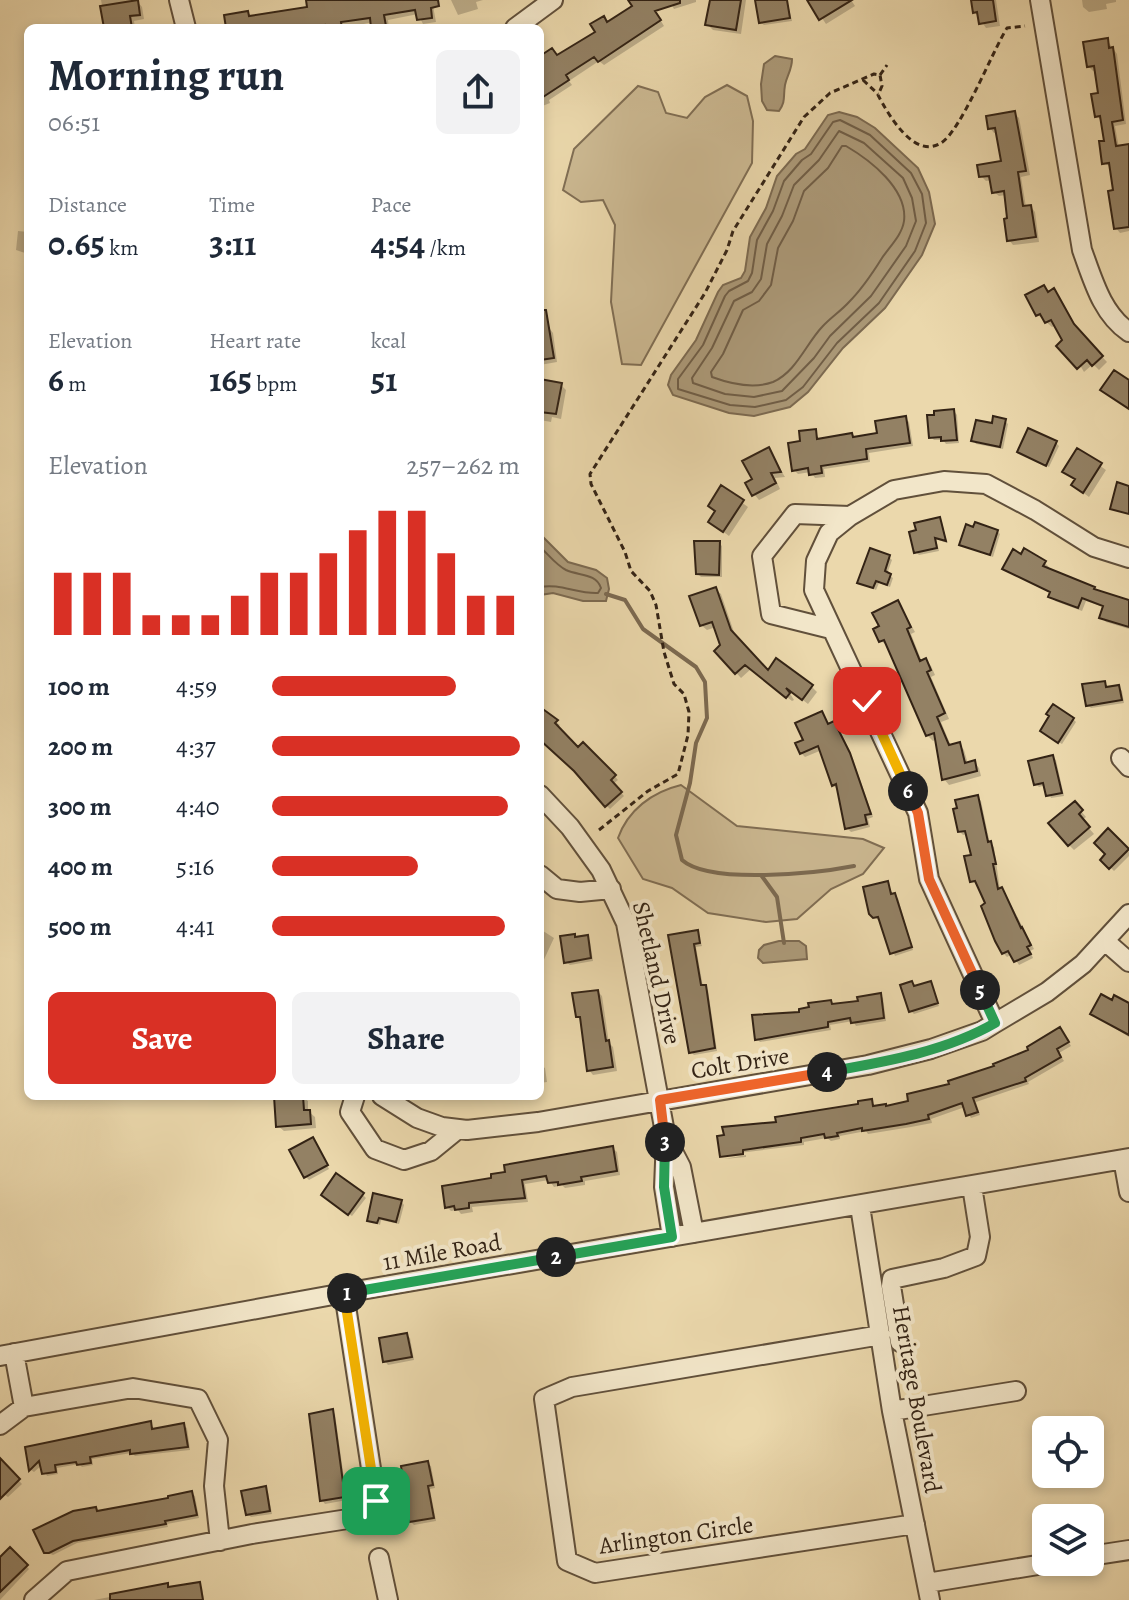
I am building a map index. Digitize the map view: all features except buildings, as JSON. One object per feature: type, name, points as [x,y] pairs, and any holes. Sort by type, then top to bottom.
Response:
[{"type":"street","points":[[179,0],[185,24]]},
{"type":"street","points":[[520,24],[553,0]]},
{"type":"street","points":[[1040,0],[1082,250],[1094,284],[1114,322],[1129,332]]},
{"type":"street","points":[[995,1023],[929,879],[918,813],[814,590],[816,561],[829,533],[850,516],[894,490],[944,481],[986,484],[1094,547],[1129,558]]},
{"type":"street","points":[[831,629],[771,614],[762,556],[795,514],[850,516]]},
{"type":"street","name":"Shetland Drive","points":[[544,799],[570,827],[601,870],[626,923],[666,1138],[664,1187],[672,1237]]},
{"type":"street","points":[[544,878],[557,889],[580,892],[611,889]]},
{"type":"street","name":"Colt Drive","points":[[388,1100],[417,1118],[442,1127],[502,1128],[868,1065],[931,1049],[982,1031],[1047,992],[1083,964],[1129,914]]},
{"type":"street","points":[[1105,941],[1129,962]]},
{"type":"street","points":[[354,1100],[350,1112],[375,1149],[404,1160],[431,1151],[458,1129]]},
{"type":"street","name":"Shetland Drive","points":[[666,1138],[681,1167],[694,1233]]},
{"type":"street","points":[[1126,1159],[1129,1192]]},
{"type":"street","name":"11 Mile Road","points":[[7,1355],[344,1293],[1126,1159]]},
{"type":"street","points":[[900,1342],[892,1279],[944,1268],[976,1256],[980,1237],[972,1186]]},
{"type":"street","name":"Heritage Boulevard","points":[[860,1206],[892,1411],[928,1591]]},
{"type":"street","points":[[34,1600],[67,1571],[348,1519],[368,1510],[376,1501],[344,1293]]},
{"type":"street","name":"Arlington Circle","points":[[881,1335],[572,1387],[544,1399],[567,1561],[595,1573],[915,1524]]},
{"type":"street","points":[[7,1355],[24,1407]]},
{"type":"street","points":[[0,1425],[24,1407],[133,1388],[198,1399],[218,1440],[214,1486],[220,1541]]},
{"type":"street","points":[[892,1411],[1016,1391]]},
{"type":"street","points":[[1104,1554],[1129,1550]]},
{"type":"street","points":[[379,1558],[388,1600]]},
{"type":"street","points":[[928,1591],[1032,1567]]},
{"type":"path","points":[[863,80],[878,95],[888,116],[907,137],[933,147],[944,142],[956,126],[1007,28],[1025,26]]},
{"type":"path","points":[[878,95],[882,86],[880,75],[887,65]]},
{"type":"path","points":[[599,830],[648,791],[678,774],[688,735],[689,712],[684,694],[674,684],[664,652],[656,605],[650,591],[631,571],[625,552],[591,484],[590,474],[684,329],[727,250],[733,231],[804,117],[830,93],[874,74],[880,75]]},
{"type":"shaded area","points":[[727,85],[747,96],[753,121],[752,163],[641,365],[622,364],[611,302],[615,225],[603,200],[581,202],[563,190],[574,149],[638,86],[658,92],[666,113],[687,118],[705,97]]},
{"type":"shaded area","points":[[681,785],[737,826],[863,839],[884,848],[863,874],[831,889],[797,919],[766,922],[708,913],[672,888],[643,879],[618,838],[628,819],[642,804],[660,792]]},
{"type":"water","points":[[775,56],[792,59],[779,111],[767,110],[762,101],[764,64]]},
{"type":"water","points":[[839,112],[857,117],[875,128],[918,168],[929,192],[935,224],[922,255],[885,308],[843,348],[808,392],[790,407],[754,416],[729,413],[673,395],[668,385],[671,375],[696,340],[718,292],[723,285],[741,278],[745,271],[750,237],[766,208],[777,176],[796,154],[805,149],[828,115]]},
{"type":"water","points":[[544,538],[568,562],[596,570],[607,578],[609,589],[606,601],[583,601],[553,593],[544,594]]},
{"type":"water","points":[[799,941],[806,946],[807,959],[763,963],[758,958],[759,950],[764,945]]},
{"type":"waterway","points":[[606,594],[625,600],[643,629],[696,667],[705,682],[707,718],[696,743],[690,783],[676,835],[682,860],[696,868],[739,875],[791,874],[854,866]]},
{"type":"waterway","points":[[761,875],[777,897],[784,943]]},
{"type":"route","points":[[376,1501],[344,1293],[672,1237],[664,1187],[666,1138],[660,1100],[868,1065],[931,1049],[982,1031],[995,1023],[929,879],[918,813],[867,701]]}]
